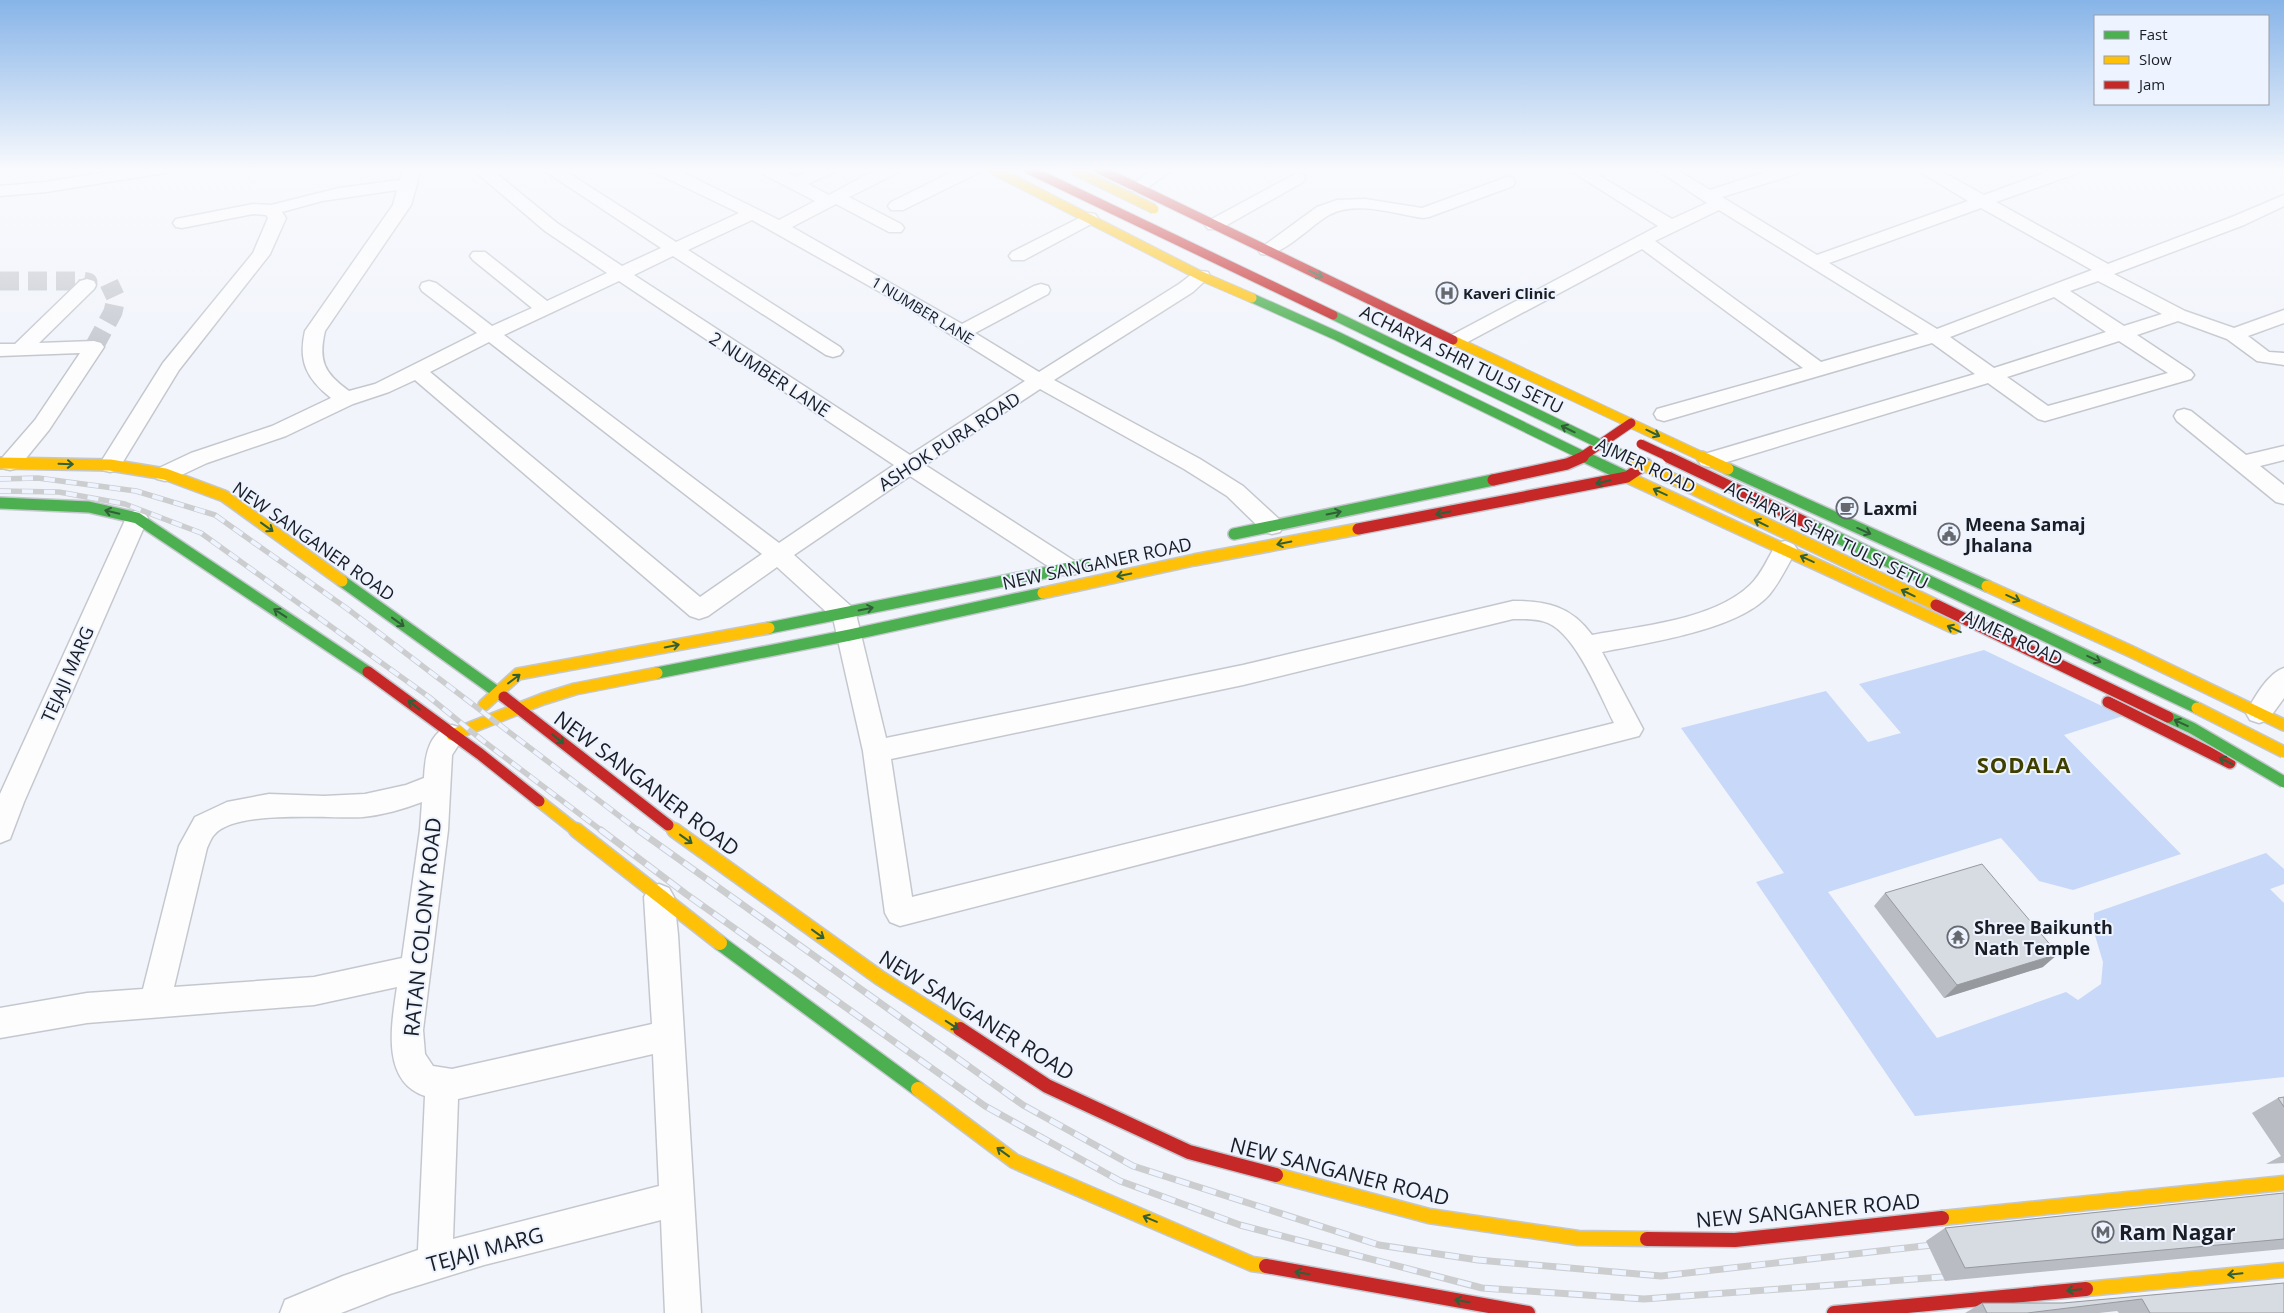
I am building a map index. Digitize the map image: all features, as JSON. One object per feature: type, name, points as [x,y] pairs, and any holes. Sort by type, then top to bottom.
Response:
[{"type":"main road","name":"AJMER ROAD","points":[[1113,230],[1202,276],[1337,336],[1627,476],[1961,632]]},
{"type":"main road","name":"ACHARYA SHRI TULSI SETU","points":[[1156,230],[2192,728],[2284,782]]},
{"type":"main road","name":"AJMER ROAD","points":[[1225,230],[1709,460],[2130,650],[2284,725]]},
{"type":"main road","points":[[1224,536],[1567,464],[1585,456],[1631,423]]},
{"type":"main road","name":"ACHARYA SHRI TULSI SETU","points":[[1603,426],[2251,734],[2284,752]]},
{"type":"main road","name":"NEW SANGANER ROAD","points":[[452,735],[518,674],[847,624],[1562,491],[1627,476],[1677,445]]},
{"type":"main road","name":"NEW SANGANER ROAD","points":[[5,463],[110,465],[165,474],[224,496],[520,708],[649,812],[880,978],[1047,1086],[1199,1154],[1430,1216],[1578,1238],[1735,1240],[2284,1183]]},
{"type":"main road","points":[[30,477],[42,464]]},
{"type":"main road","points":[[3,503],[18,490]]},
{"type":"main road","points":[[3,503],[89,507],[137,518],[380,680],[480,754],[659,897],[1014,1160],[1252,1264],[1528,1313]]},
{"type":"main road","name":"NEW SANGANER ROAD","points":[[452,735],[520,708],[576,689],[1098,562]]},
{"type":"main road","points":[[2101,698],[2248,772],[2284,793]]},
{"type":"main road","points":[[1834,1313],[1985,1306],[2284,1270]]},
{"type":"street","points":[[110,465],[170,367],[260,254],[271,230]]},
{"type":"street","points":[[346,399],[329,386],[311,363],[310,347],[315,331],[386,230]]},
{"type":"street","name":"2 NUMBER LANE","points":[[554,230],[772,376],[1068,568]]},
{"type":"street","points":[[646,230],[833,351]]},
{"type":"street","points":[[165,474],[199,458],[279,431],[346,399],[382,388],[544,308],[714,230]]},
{"type":"street","name":"1 NUMBER LANE","points":[[781,230],[912,302],[1040,380],[1192,464],[1235,491],[1272,526]]},
{"type":"street","points":[[1018,256],[1066,230]]},
{"type":"street","points":[[1267,250],[1295,230]]},
{"type":"street","points":[[1455,341],[1662,230]]},
{"type":"street","points":[[1763,230],[1935,336],[1993,375],[2045,414],[2184,376],[2056,290]]},
{"type":"street","points":[[1815,262],[1901,230]]},
{"type":"street","points":[[2031,230],[2178,315],[2234,336],[2264,356],[2284,359]]},
{"type":"street","points":[[1664,414],[1935,336],[2213,230]]},
{"type":"street","points":[[1642,240],[1819,370]]},
{"type":"street","points":[[479,256],[544,308]]},
{"type":"street","name":"ASHOK PURA ROAD","points":[[416,372],[699,610],[778,554],[1040,380],[1202,276]]},
{"type":"street","points":[[21,349],[87,285]]},
{"type":"street","points":[[429,286],[778,554],[847,624],[876,751],[900,913],[1630,729],[1585,646],[1569,623],[1541,610],[1513,610],[1243,675],[876,751]]},
{"type":"street","points":[[962,332],[1041,290]]},
{"type":"street","points":[[1709,460],[1993,375],[2178,315]]},
{"type":"street","points":[[2234,336],[2284,316]]},
{"type":"street","points":[[0,350],[94,346],[42,425],[5,463]]},
{"type":"street","points":[[2184,416],[2284,497]]},
{"type":"street","points":[[2242,463],[2284,453]]},
{"type":"street","name":"TEJAJI MARG","points":[[0,831],[10,802],[137,518]]},
{"type":"street","points":[[1585,646],[1693,623],[1730,610],[1758,592],[1785,549]]},
{"type":"street","points":[[2259,713],[2284,678]]},
{"type":"street","name":"RATAN COLONY ROAD","points":[[452,735],[439,752],[434,830],[419,929],[416,969],[407,1030],[409,1060],[424,1080],[452,1085],[667,1036]]},
{"type":"street","points":[[155,1003],[193,846],[205,825],[227,814],[269,806],[324,807],[365,805],[408,796],[437,785]]},
{"type":"street","points":[[659,897],[663,935],[683,1313]]},
{"type":"street","points":[[0,1023],[87,1008],[314,990],[416,969]]},
{"type":"street","points":[[435,1262],[442,1083]]},
{"type":"street","name":"TEJAJI MARG","points":[[298,1313],[338,1294],[435,1262],[677,1199]]},
{"type":"shaded area","points":[[1984,650],[2123,716],[2064,735],[2181,854],[2073,890],[2039,881],[2001,838],[1828,892],[1937,1038],[2066,992],[2078,1000],[2101,984],[2103,962],[2094,932],[2094,913],[2266,853],[2284,869],[2284,884],[2270,889],[2284,903],[2284,1077],[1915,1116],[1756,882],[1784,873],[1681,728],[1826,691],[1868,742],[1901,733],[1859,684]]},
{"type":"building","name":"Shree Baikunth Nath Temple","points":[[1982,864],[2058,954],[1957,985],[1885,893]]},
{"type":"building","points":[[2284,1097],[2284,1107],[2278,1098]]},
{"type":"building","points":[[2284,1193],[2284,1239],[1965,1268],[1945,1228]]},
{"type":"building","points":[[2284,1283],[2284,1313],[2150,1313],[2142,1299],[2027,1313],[1987,1313],[1982,1303],[2063,1303]]},
{"type":"tunnel","points":[[0,281],[82,281],[88,282],[87,285]]},
{"type":"tunnel","points":[[94,347],[113,312],[116,298],[109,283]]},
{"type":"railway","points":[[0,479],[38,478],[136,491],[215,515],[349,610],[639,831]]},
{"type":"railway","points":[[0,491],[59,492],[125,504],[201,533],[429,697],[482,740],[602,831]]},
{"type":"railway","points":[[601,830],[686,894],[985,1106],[1120,1181],[1240,1225],[1482,1288],[1644,1299],[1956,1276]]},
{"type":"railway","points":[[638,830],[1023,1105],[1133,1166],[1379,1245],[1478,1260],[1661,1276],[1941,1244]]},
{"type":"traffic: fast","points":[[1252,298],[1337,336],[1627,477]]},
{"type":"traffic: fast","points":[[1333,315],[1629,458]]},
{"type":"traffic: fast","points":[[1728,469],[1987,586]]},
{"type":"traffic: fast","points":[[1234,534],[1493,480]]},
{"type":"traffic: fast","points":[[0,503],[89,507],[137,518],[368,672]]},
{"type":"traffic: fast","points":[[1811,525],[2197,708]]},
{"type":"traffic: fast","points":[[769,628],[1084,565]]},
{"type":"traffic: fast","points":[[342,581],[504,697]]},
{"type":"traffic: fast","points":[[657,673],[850,635],[1043,593]]},
{"type":"traffic: fast","points":[[2168,717],[2192,728],[2284,782]]},
{"type":"traffic: fast","points":[[720,943],[918,1089]]},
{"type":"traffic: slow","points":[[1112,230],[1201,276],[1252,298]]},
{"type":"traffic: slow","points":[[1453,340],[1728,469]]},
{"type":"traffic: slow","points":[[1629,458],[1936,605]]},
{"type":"traffic: slow","points":[[0,463],[110,465],[165,474],[224,496],[342,581]]},
{"type":"traffic: slow","points":[[1627,477],[1954,628]]},
{"type":"traffic: slow","points":[[1043,593],[1194,560],[1358,529]]},
{"type":"traffic: slow","points":[[1987,586],[2130,651],[2284,725]]},
{"type":"traffic: slow","points":[[484,705],[518,674],[769,628]]},
{"type":"traffic: slow","points":[[452,735],[543,699],[575,689],[657,673]]},
{"type":"traffic: slow","points":[[2197,708],[2284,752]]},
{"type":"traffic: slow","points":[[539,801],[720,943]]},
{"type":"traffic: slow","points":[[668,825],[880,978],[960,1029]]},
{"type":"traffic: slow","points":[[918,1089],[1014,1161],[1252,1264],[1266,1266]]},
{"type":"traffic: slow","points":[[1276,1175],[1429,1216],[1578,1238],[1647,1239]]},
{"type":"traffic: slow","points":[[1942,1218],[2284,1183]]},
{"type":"traffic: slow","points":[[2086,1289],[2284,1270]]},
{"type":"traffic: jam","points":[[1156,230],[1333,315]]},
{"type":"traffic: jam","points":[[1226,230],[1453,340]]},
{"type":"traffic: jam","points":[[1493,480],[1567,464],[1585,456],[1631,423]]},
{"type":"traffic: jam","points":[[1641,444],[1811,525]]},
{"type":"traffic: jam","points":[[1358,529],[1627,477],[1646,464]]},
{"type":"traffic: jam","points":[[1936,605],[2168,717]]},
{"type":"traffic: jam","points":[[368,672],[480,754],[539,801]]},
{"type":"traffic: jam","points":[[504,697],[668,825]]},
{"type":"traffic: jam","points":[[2108,702],[2230,763]]},
{"type":"traffic: jam","points":[[960,1029],[1047,1086],[1189,1152],[1276,1175]]},
{"type":"traffic: jam","points":[[1647,1239],[1735,1240],[1942,1218]]},
{"type":"traffic: jam","points":[[1266,1266],[1528,1313]]},
{"type":"traffic: jam","points":[[1834,1313],[2086,1289]]},
{"type":"place","name":"Kaveri Clinic","points":[[1447,293]]},
{"type":"place","name":"Laxmi","points":[[1847,508]]},
{"type":"place","name":"Meena Samaj Jhalana","points":[[1949,534]]},
{"type":"place","name":"Shree Baikunth Nath Temple","points":[[1958,937]]},
{"type":"place","name":"Ram Nagar","points":[[2103,1232]]},
{"type":"district","name":"SODALA","points":[[2024,764]]}]
